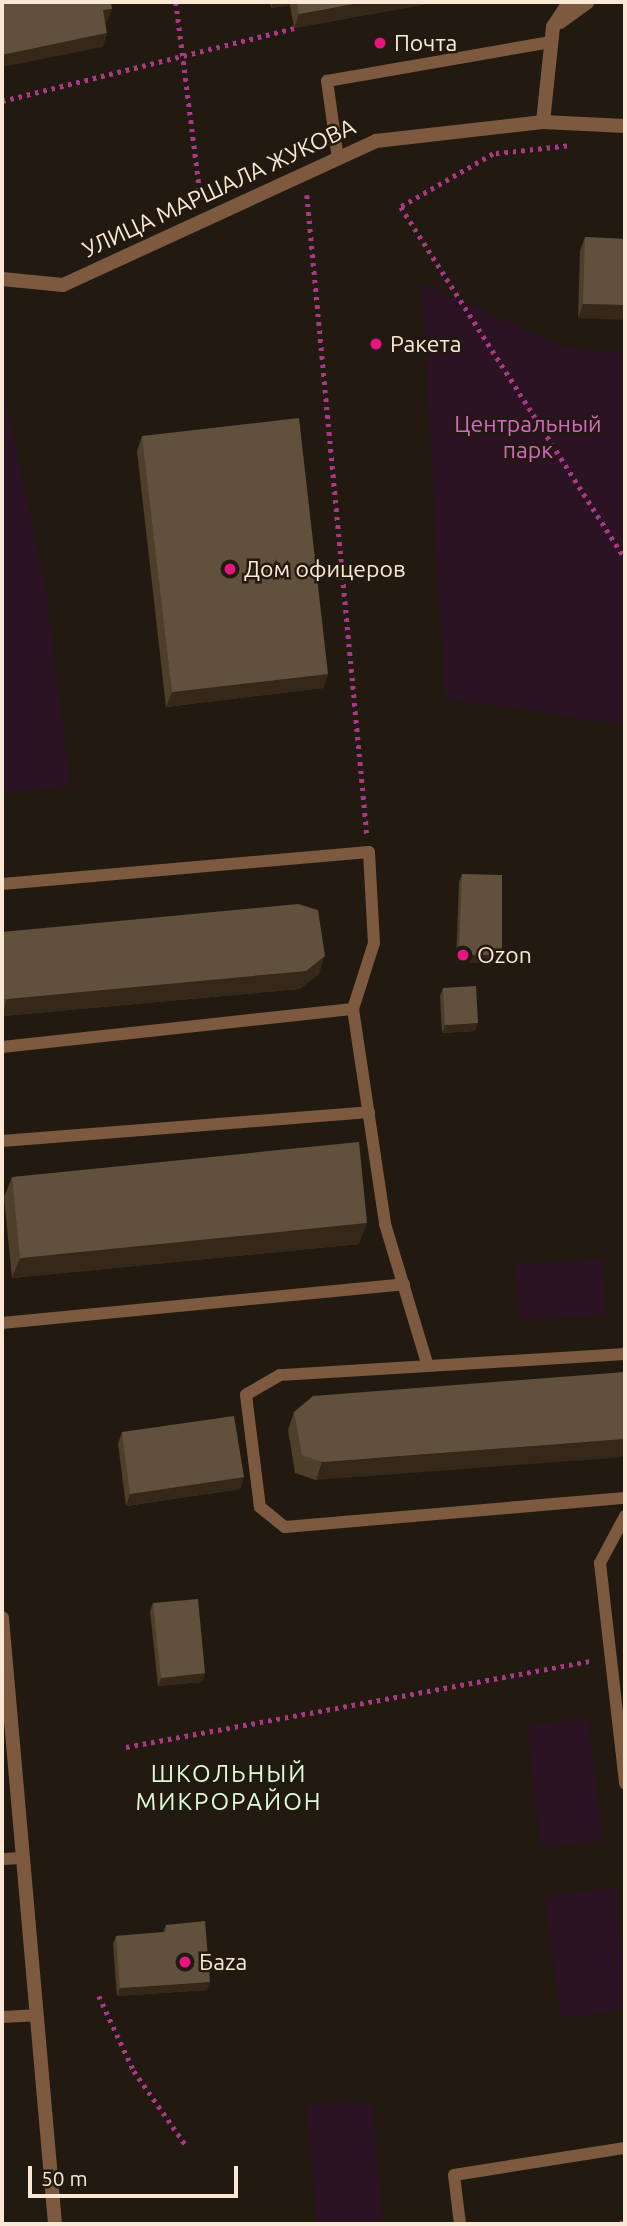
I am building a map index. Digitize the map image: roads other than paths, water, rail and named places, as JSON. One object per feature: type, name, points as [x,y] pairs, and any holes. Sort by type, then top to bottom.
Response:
[{"type":"street","points":[[543,122],[552,34],[569,2]]},
{"type":"street","points":[[552,34],[588,2]]},
{"type":"street","name":"УЛИЦА МАРШАЛА ЖУКОВА","points":[[2,279],[63,285],[376,141],[543,122],[625,126]]},
{"type":"street","points":[[2,1618],[55,2224]]},
{"type":"lane","points":[[338,159],[327,81],[552,34]]},
{"type":"lane","points":[[2,884],[369,852],[374,943],[353,1009],[385,1224],[428,1366]]},
{"type":"lane","points":[[2,1047],[353,1009]]},
{"type":"lane","points":[[2,1141],[369,1112]]},
{"type":"lane","points":[[2,1323],[404,1284]]},
{"type":"lane","points":[[625,1354],[280,1375],[246,1395],[260,1507],[285,1527],[625,1498]]},
{"type":"lane","points":[[625,1516],[600,1563],[625,1784]]},
{"type":"lane","points":[[2,1859],[22,1858]]},
{"type":"lane","points":[[2,2017],[36,2015]]},
{"type":"lane","points":[[460,2224],[454,2175],[625,2148]]},
{"type":"place","name":"Почта","points":[[380,43]]},
{"type":"place","name":"Ракета","points":[[376,344]]},
{"type":"place","name":"Дом офицеров","points":[[230,569]]},
{"type":"place","name":"Ozon","points":[[463,955]]},
{"type":"place","name":"Баza","points":[[185,1962]]},
{"type":"district","name":"ШКОЛЬНЫЙ МИКРОРАЙОН","points":[[229,1788]]},
{"type":"park label","name":"Центральный парк","points":[[528,437]]}]
